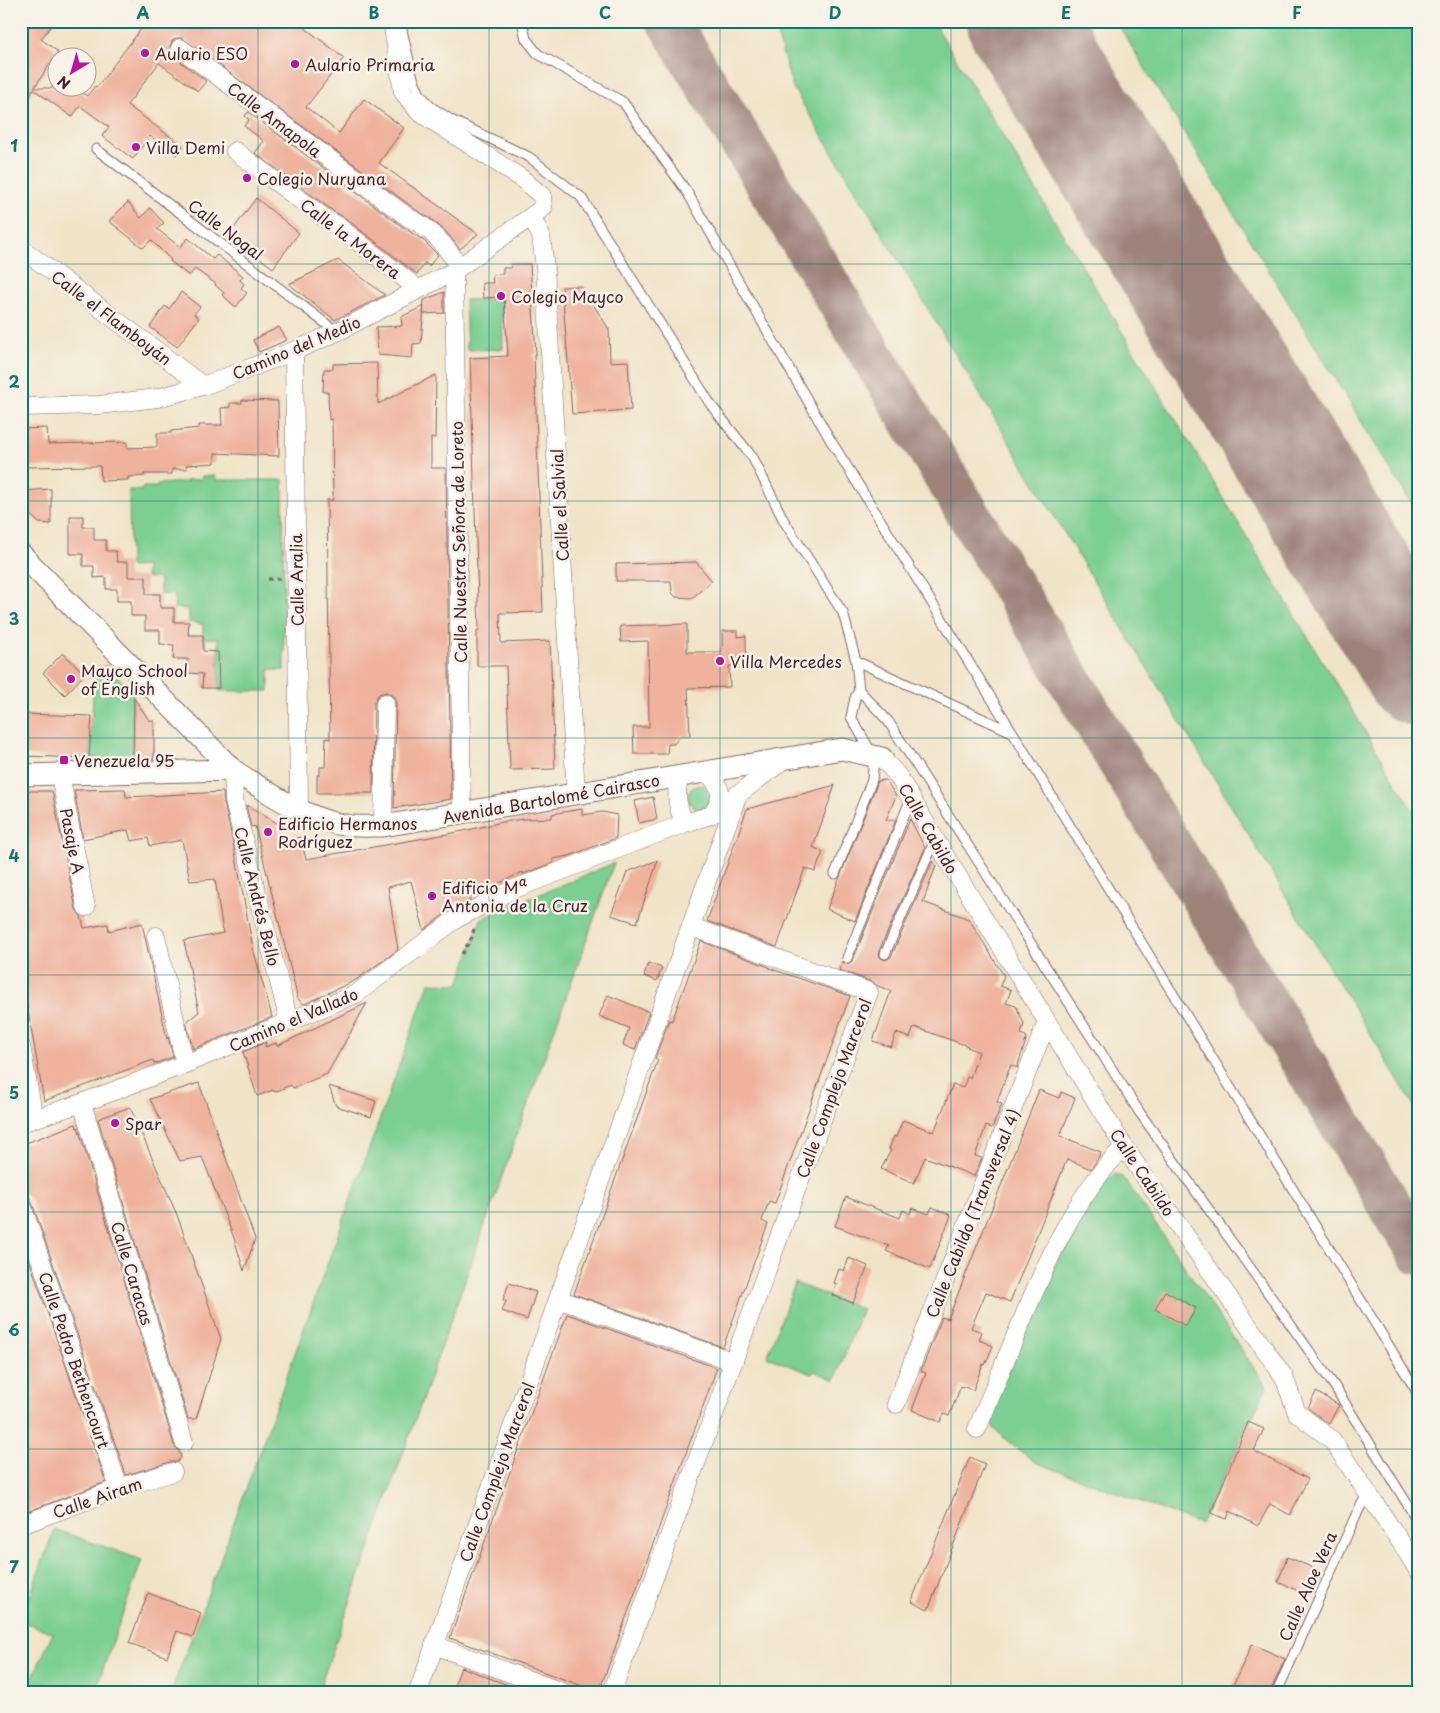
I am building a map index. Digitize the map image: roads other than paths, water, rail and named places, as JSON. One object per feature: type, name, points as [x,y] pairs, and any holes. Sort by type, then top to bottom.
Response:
[{"type":"street","name":"Calle el Salvial","points":[[392,21],[403,92],[419,112],[521,178],[542,196],[537,213],[545,267],[576,794]]},
{"type":"street","name":"Calle Amapola","points":[[180,48],[317,151],[409,218],[417,221],[442,241],[457,269]]},
{"type":"street","name":"Calle la Morera","points":[[235,151],[327,220],[338,226],[418,289]]},
{"type":"street","name":"Camino del Medio","points":[[21,407],[99,405],[157,398],[203,386],[294,351],[337,332],[457,269],[537,213]]},
{"type":"street","name":"Calle el Flamboyán","points":[[21,248],[203,386]]},
{"type":"street","name":"Calle Nuestra Señora de Loreto","points":[[457,269],[462,814]]},
{"type":"street","name":"Calle Aralia","points":[[294,351],[299,808]]},
{"type":"street","name":"Avenida Bartolomé Cairasco","points":[[21,554],[233,770],[266,791],[318,818],[344,825],[383,826],[842,750],[878,757]]},
{"type":"street","points":[[383,826],[385,703]]},
{"type":"street","name":"Calle Cabildo","points":[[878,757],[898,776],[1124,1147],[1284,1377],[1297,1413],[1332,1440],[1419,1572]]},
{"type":"street","name":"Camino el Vallado","points":[[28,1121],[82,1103],[185,1064],[356,994],[456,919],[512,890],[685,823],[711,815],[786,758]]},
{"type":"street","points":[[21,774],[60,775],[233,770]]},
{"type":"street","name":"Calle Andrés Bello","points":[[233,770],[234,801],[289,1022]]},
{"type":"street","points":[[707,772],[718,784],[720,793],[720,803],[711,815],[724,833]]},
{"type":"street","name":"Pasaje A","points":[[60,775],[86,907]]},
{"type":"street","points":[[679,776],[677,790],[678,810],[685,823]]},
{"type":"street","name":"Calle Complejo Marcerol","points":[[418,1692],[738,794]]},
{"type":"street","name":"Calle Complejo Marcerol","points":[[612,1692],[869,992],[692,927]]},
{"type":"street","points":[[156,936],[185,1064]]},
{"type":"street","name":"Calle Cabildo (Transversal 4)","points":[[896,1404],[1047,1022]]},
{"type":"street","points":[[21,1046],[28,1121]]},
{"type":"street","name":"Calle Caracas","points":[[82,1103],[184,1442]]},
{"type":"street","points":[[977,1429],[1045,1266],[1085,1195],[1108,1163],[1124,1147]]},
{"type":"street","name":"Calle Pedro Bethencourt","points":[[21,1203],[119,1488]]},
{"type":"street","points":[[558,1299],[734,1362]]},
{"type":"street","name":"Calle Airam","points":[[21,1525],[119,1488],[173,1472]]},
{"type":"street","points":[[434,1645],[562,1692]]},
{"type":"lane","points":[[400,21],[413,78],[420,94],[430,106],[453,121],[530,157],[580,197],[711,405],[753,458],[784,521],[843,613],[856,661],[859,690],[855,698],[851,717],[878,757],[872,780],[835,874]]},
{"type":"lane","points":[[522,21],[526,39],[538,54],[622,102],[687,192],[832,441],[1419,1395]]},
{"type":"lane","name":"Calle Nogal","points":[[96,149],[337,332]]},
{"type":"lane","points":[[856,661],[1013,733]]},
{"type":"lane","points":[[859,690],[888,721],[1140,1113],[1335,1387],[1419,1523]]},
{"type":"lane","points":[[847,958],[911,798]]},
{"type":"lane","points":[[885,954],[935,839]]},
{"type":"lane","name":"Calle Aloe Vera","points":[[1277,1692],[1367,1494]]},
{"type":"place","name":"Aulario ESO","points":[[145,53]]},
{"type":"place","name":"Aulario Primaria","points":[[295,64]]},
{"type":"place","name":"Villa Demi","points":[[136,147]]},
{"type":"place","name":"Colegio Nuryana","points":[[247,178]]},
{"type":"place","name":"Colegio Mayco","points":[[501,296]]},
{"type":"place","name":"Villa Mercedes","points":[[720,661]]},
{"type":"place","name":"Mayco School of English","points":[[71,679]]},
{"type":"place","name":"Venezuela 95","points":[[64,760]]},
{"type":"place","name":"Edificio Hermanos Rodríguez","points":[[268,832]]},
{"type":"place","name":"Edificio Mª Antonia de la Cruz","points":[[432,896]]},
{"type":"place","name":"Spar","points":[[115,1123]]}]
